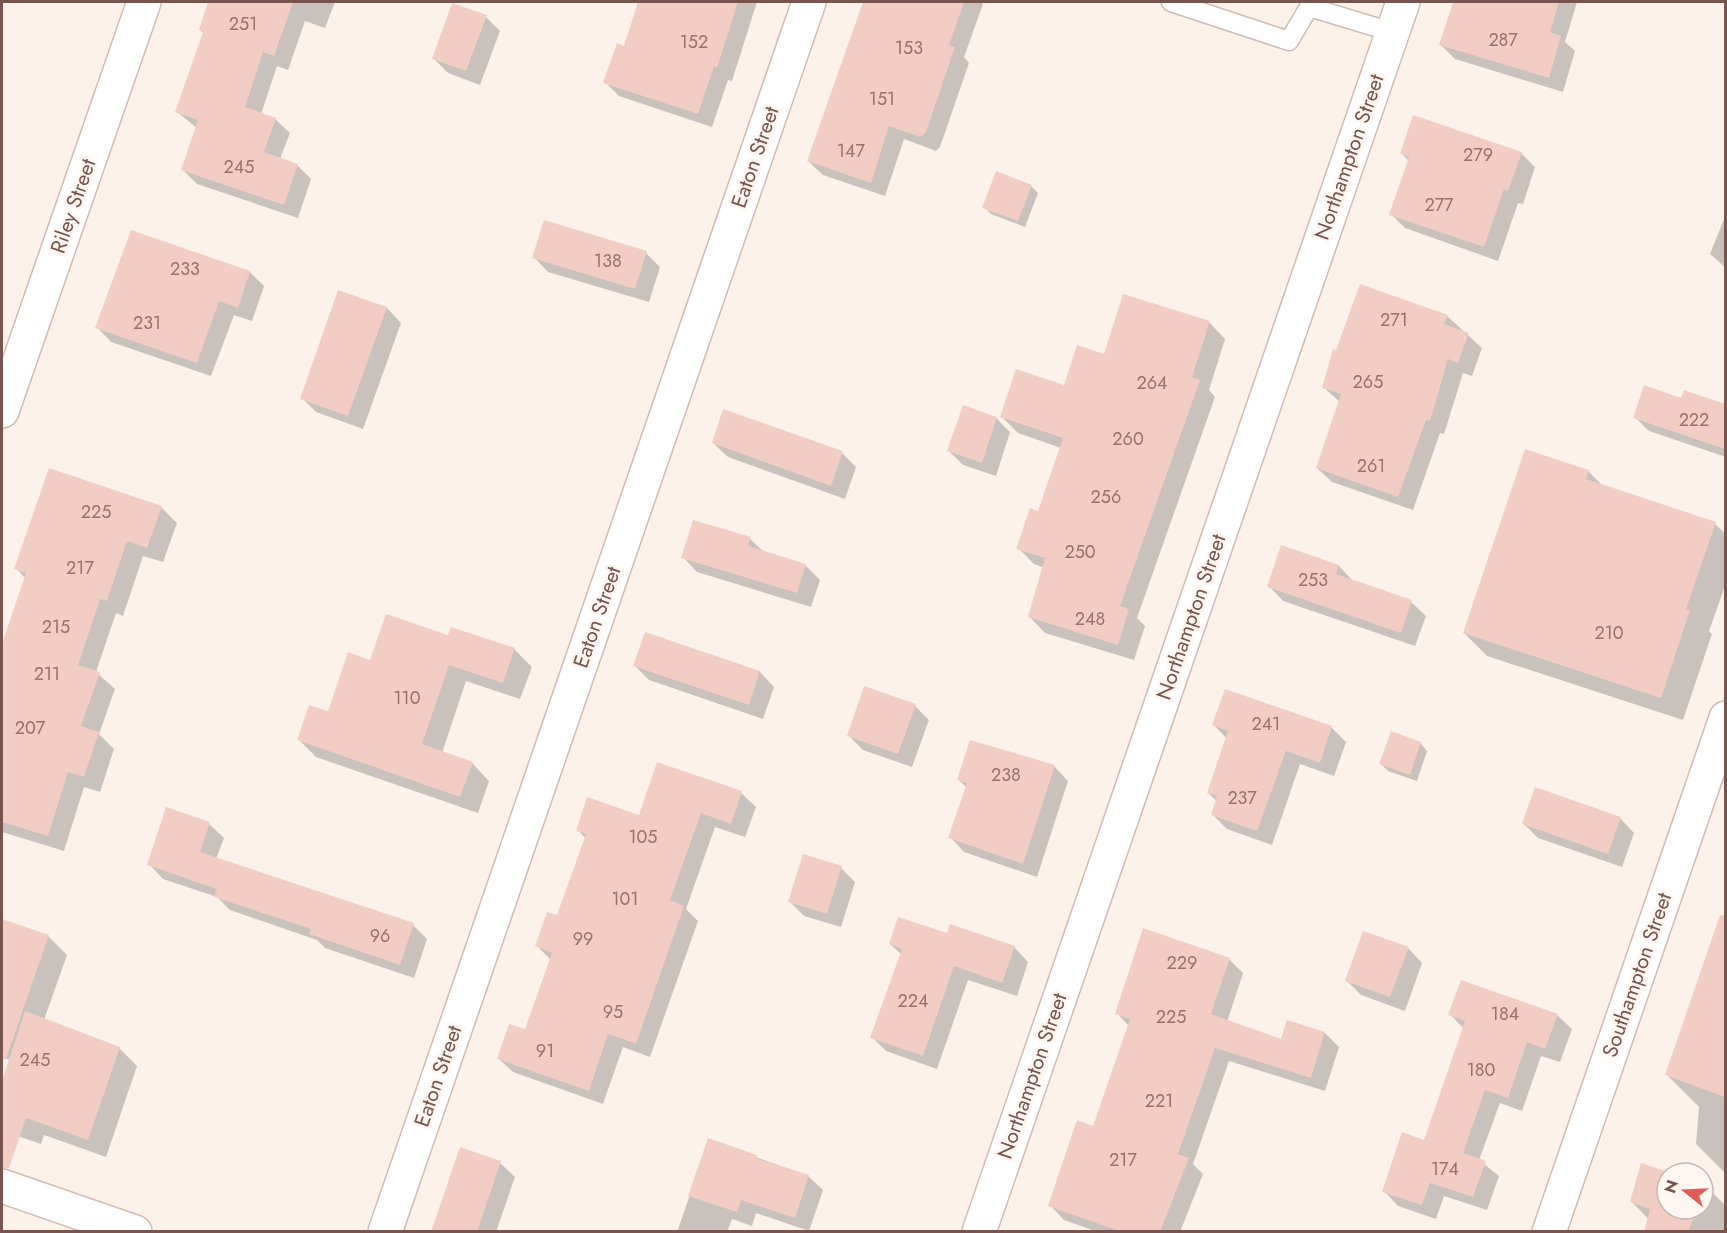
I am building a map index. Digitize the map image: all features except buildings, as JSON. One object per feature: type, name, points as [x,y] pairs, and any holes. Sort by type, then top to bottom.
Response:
[{"type":"street","name":"Riley Street","points":[[2,411],[144,2]]},
{"type":"street","name":"Eaton Street","points":[[385,1232],[809,2]]},
{"type":"street","name":"Northampton Street","points":[[979,1232],[1403,2]]},
{"type":"street","name":"Southampton Street","points":[[1549,1232],[1725,718]]},
{"type":"street","points":[[2,1186],[135,1232]]},
{"type":"lane","points":[[1171,2],[1289,41],[1309,7],[1392,32]]}]
